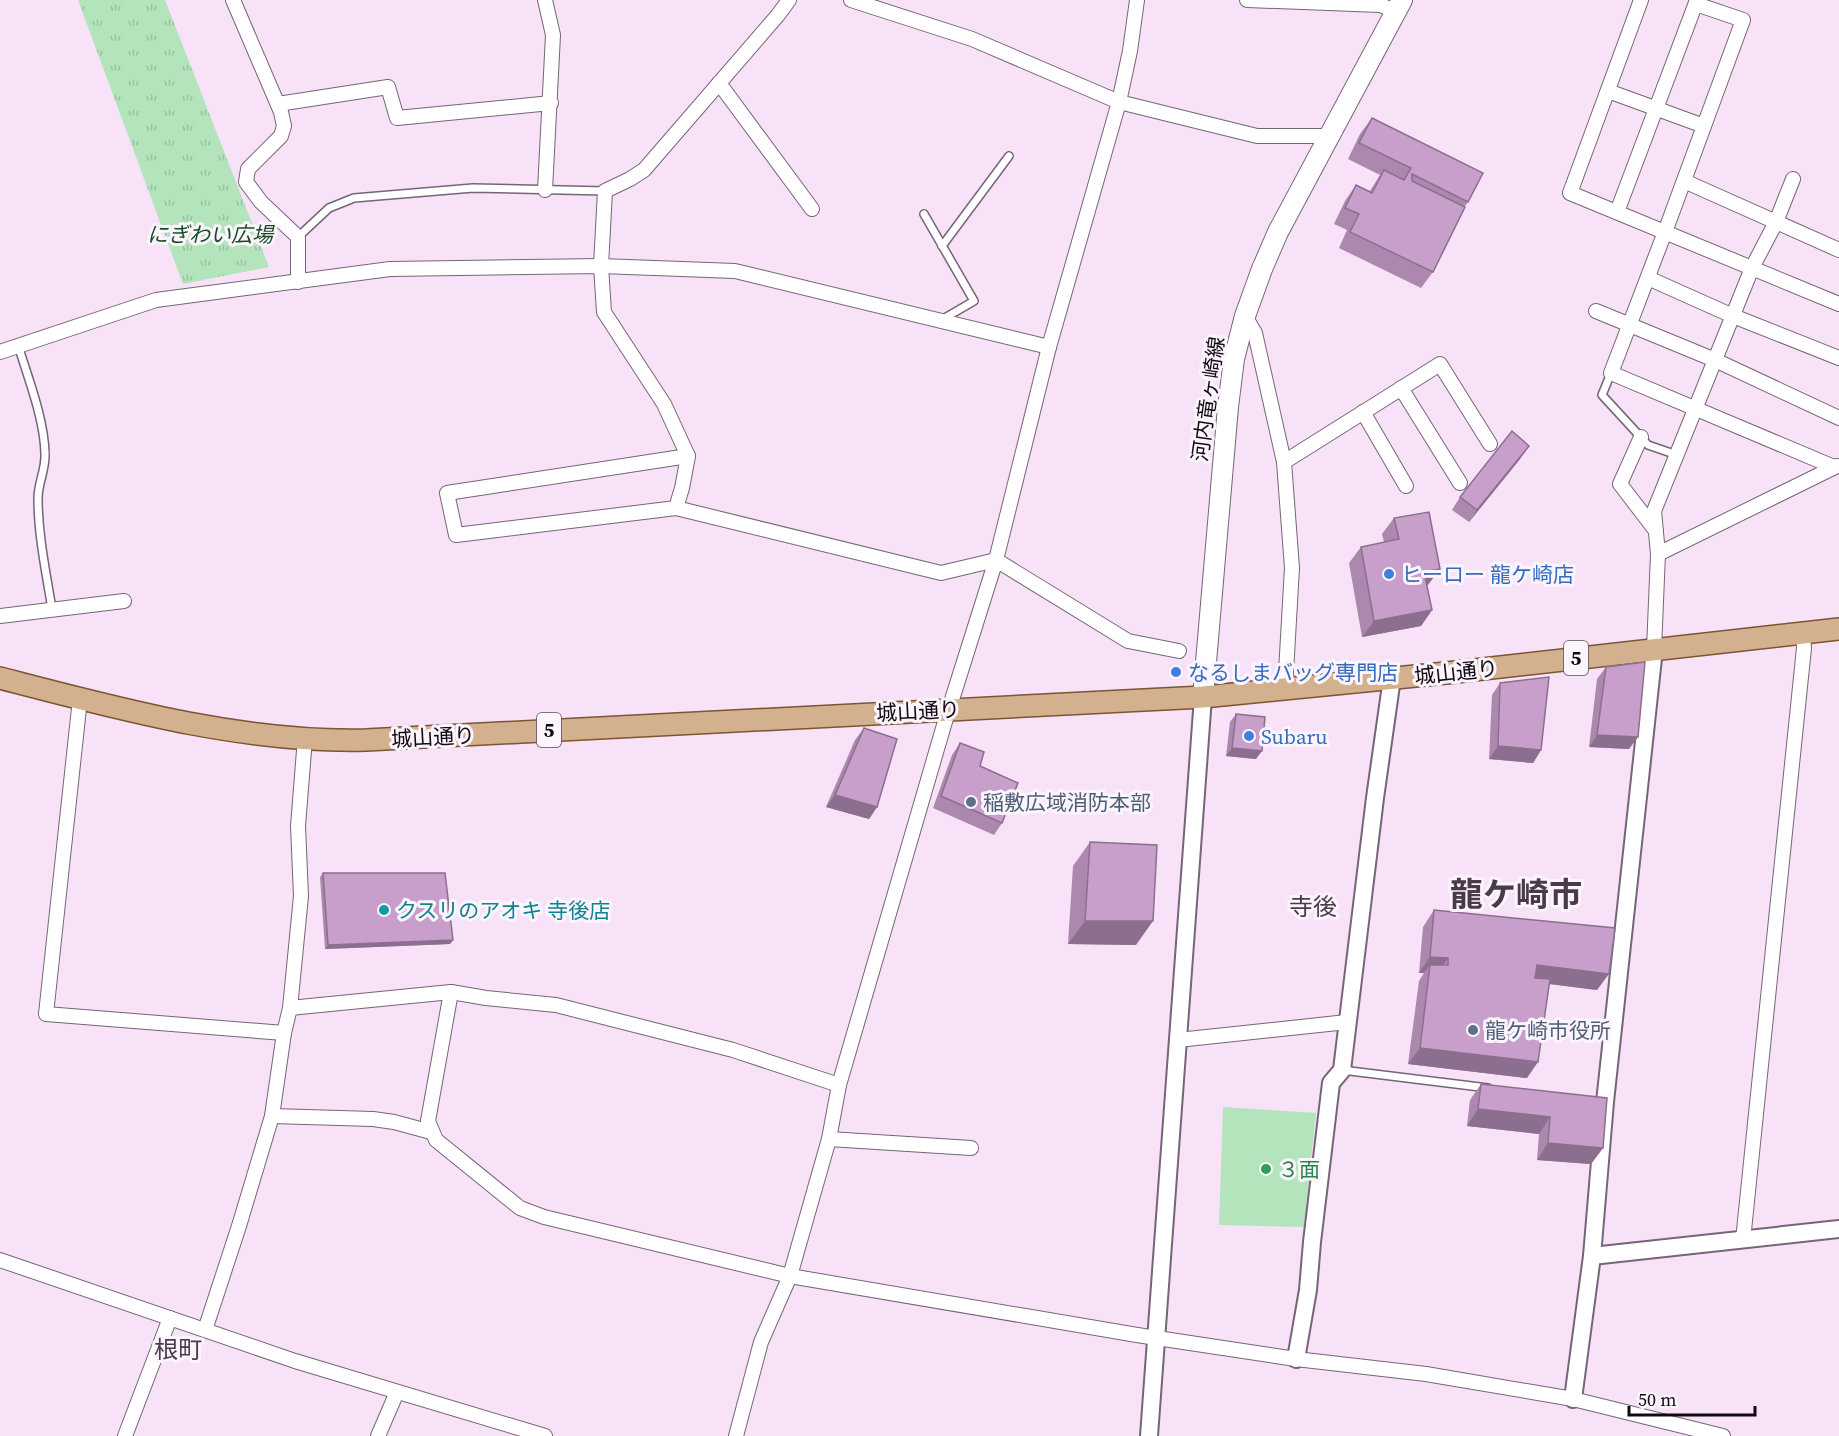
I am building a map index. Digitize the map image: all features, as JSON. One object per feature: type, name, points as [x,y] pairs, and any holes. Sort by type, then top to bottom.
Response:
[{"type":"main road","name":"河内竜ヶ崎線","points":[[1203,697],[1228,407],[1234,359],[1245,316],[1278,232],[1399,5]]},
{"type":"main road","name":"城山通り","points":[[0,678],[80,699],[203,725],[305,738],[366,740],[1203,697],[1839,629]]},
{"type":"street","points":[[233,0],[278,104],[284,126],[281,136],[248,169],[246,182],[261,202],[298,237],[298,282]]},
{"type":"street","points":[[545,0],[553,35],[546,190]]},
{"type":"street","points":[[676,508],[688,456],[664,404],[604,312],[601,266],[605,191],[644,170],[789,0]]},
{"type":"street","points":[[851,0],[972,39],[1119,102],[1257,136],[1328,136]]},
{"type":"street","points":[[736,1436],[761,1342],[790,1276],[830,1139],[838,1085],[949,709],[996,560],[1049,347],[1119,102],[1130,51],[1137,0]]},
{"type":"street","points":[[1247,0],[1399,5]]},
{"type":"street","points":[[1641,0],[1570,193],[1839,304]]},
{"type":"street","points":[[1617,212],[1697,2],[1743,20],[1611,373],[1836,466]]},
{"type":"street","points":[[719,83],[812,209]]},
{"type":"street","points":[[278,104],[388,87],[397,118],[551,103]]},
{"type":"street","points":[[1608,91],[1704,126]]},
{"type":"street","points":[[1573,1399],[1592,1256],[1599,1101],[1654,650],[1658,554],[1654,511],[1752,268],[1776,222],[1793,179]]},
{"type":"street","points":[[1684,182],[1839,250]]},
{"type":"street","points":[[0,352],[156,300],[390,269],[601,266],[735,271],[1049,347]]},
{"type":"street","points":[[1647,278],[1733,316],[1839,358]]},
{"type":"street","points":[[1596,311],[1715,360],[1839,418]]},
{"type":"street","points":[[1245,316],[1255,333],[1284,462],[1292,568],[1285,689]]},
{"type":"street","points":[[1284,462],[1440,364],[1490,444]]},
{"type":"street","points":[[1401,388],[1460,483]]},
{"type":"street","points":[[1363,412],[1406,486]]},
{"type":"street","points":[[1641,437],[1620,484],[1656,531]]},
{"type":"street","points":[[688,456],[447,493],[456,535],[676,508],[941,573],[996,560],[1128,641],[1179,651]]},
{"type":"street","points":[[1658,554],[1836,466]]},
{"type":"street","points":[[0,616],[124,601]]},
{"type":"street","points":[[1743,1240],[1804,648],[1803,633]]},
{"type":"street","points":[[1296,1359],[1308,1290],[1331,1083],[1342,1070],[1392,678]]},
{"type":"street","points":[[1149,1436],[1203,697]]},
{"type":"street","points":[[80,699],[46,1014],[284,1033]]},
{"type":"street","points":[[205,1330],[272,1116],[284,1033],[290,1008],[301,896],[298,826],[305,738]]},
{"type":"street","points":[[290,1008],[451,992],[556,1005],[734,1050],[838,1085]]},
{"type":"street","points":[[451,992],[428,1120],[431,1132],[436,1140],[520,1208],[544,1217],[790,1276],[1156,1338],[1296,1359],[1426,1374],[1573,1399],[1723,1436]]},
{"type":"street","points":[[1178,1040],[1347,1022]]},
{"type":"street","points":[[272,1116],[373,1119],[431,1132]]},
{"type":"street","points":[[830,1139],[971,1148]]},
{"type":"street","points":[[1592,1256],[1839,1229]]},
{"type":"street","points":[[0,1260],[205,1330],[397,1392],[545,1436]]},
{"type":"street","points":[[126,1436],[170,1318]]},
{"type":"street","points":[[378,1436],[397,1392]]},
{"type":"lane","points":[[942,246],[1009,156]]},
{"type":"lane","points":[[298,237],[329,208],[354,198],[473,188],[605,191]]},
{"type":"lane","points":[[924,214],[975,301],[941,321]]},
{"type":"lane","points":[[18,345],[43,431],[45,453],[38,495],[39,519],[52,609]]},
{"type":"lane","points":[[1611,373],[1602,395],[1648,445],[1677,455]]},
{"type":"lane","points":[[1342,1070],[1502,1089]]},
{"type":"green space","name":"にぎわい広場","points":[[78,0],[165,0],[269,267],[183,284]]},
{"type":"green space","name":"３面","points":[[1223,1107],[1316,1113],[1304,1227],[1219,1225]]},
{"type":"building","points":[[1372,118],[1483,173],[1468,202],[1412,174],[1412,181],[1465,207],[1433,272],[1350,232],[1359,214],[1345,208],[1356,185],[1372,193],[1384,170],[1404,180],[1411,168],[1359,143]]},
{"type":"building","points":[[1512,431],[1529,446],[1477,510],[1460,497]]},
{"type":"building","name":"ヒーロー 龍ケ崎店","points":[[1429,512],[1440,569],[1424,572],[1432,610],[1374,621],[1361,547],[1399,539],[1394,518]]},
{"type":"building","points":[[1645,662],[1638,737],[1597,735],[1606,667]]},
{"type":"building","points":[[1549,677],[1541,750],[1498,746],[1500,683]]},
{"type":"building","points":[[1236,714],[1265,717],[1262,751],[1232,748]]},
{"type":"building","points":[[864,728],[897,739],[877,807],[835,795]]},
{"type":"building","name":"稲敷広域消防本部","points":[[960,743],[984,752],[980,766],[1018,783],[1002,823],[941,796]]},
{"type":"building","points":[[1090,842],[1157,845],[1153,921],[1085,921]]},
{"type":"building","name":"クスリのアオキ 寺後店","points":[[323,873],[445,873],[453,940],[328,945]]},
{"type":"building","name":"龍ケ崎市役所","points":[[1434,910],[1615,928],[1609,974],[1537,965],[1535,978],[1550,979],[1538,1062],[1420,1048],[1430,965],[1448,965],[1448,958],[1430,957]]},
{"type":"building","points":[[1481,1084],[1607,1098],[1603,1148],[1548,1143],[1550,1117],[1478,1109]]},
{"type":"place","name":"ヒーロー 龍ケ崎店","points":[[1389,574]]},
{"type":"place","name":"なるしまバッグ専門店","points":[[1176,672]]},
{"type":"place","name":"Subaru","points":[[1249,736]]},
{"type":"place","name":"稲敷広域消防本部","points":[[971,802]]},
{"type":"place","name":"クスリのアオキ 寺後店","points":[[384,910]]},
{"type":"place","name":"龍ケ崎市役所","points":[[1473,1030]]},
{"type":"place","name":"３面","points":[[1266,1169]]},
{"type":"district","name":"龍ケ崎市","points":[[1516,894]]},
{"type":"district","name":"寺後","points":[[1313,906]]},
{"type":"district","name":"根町","points":[[178,1349]]}]
